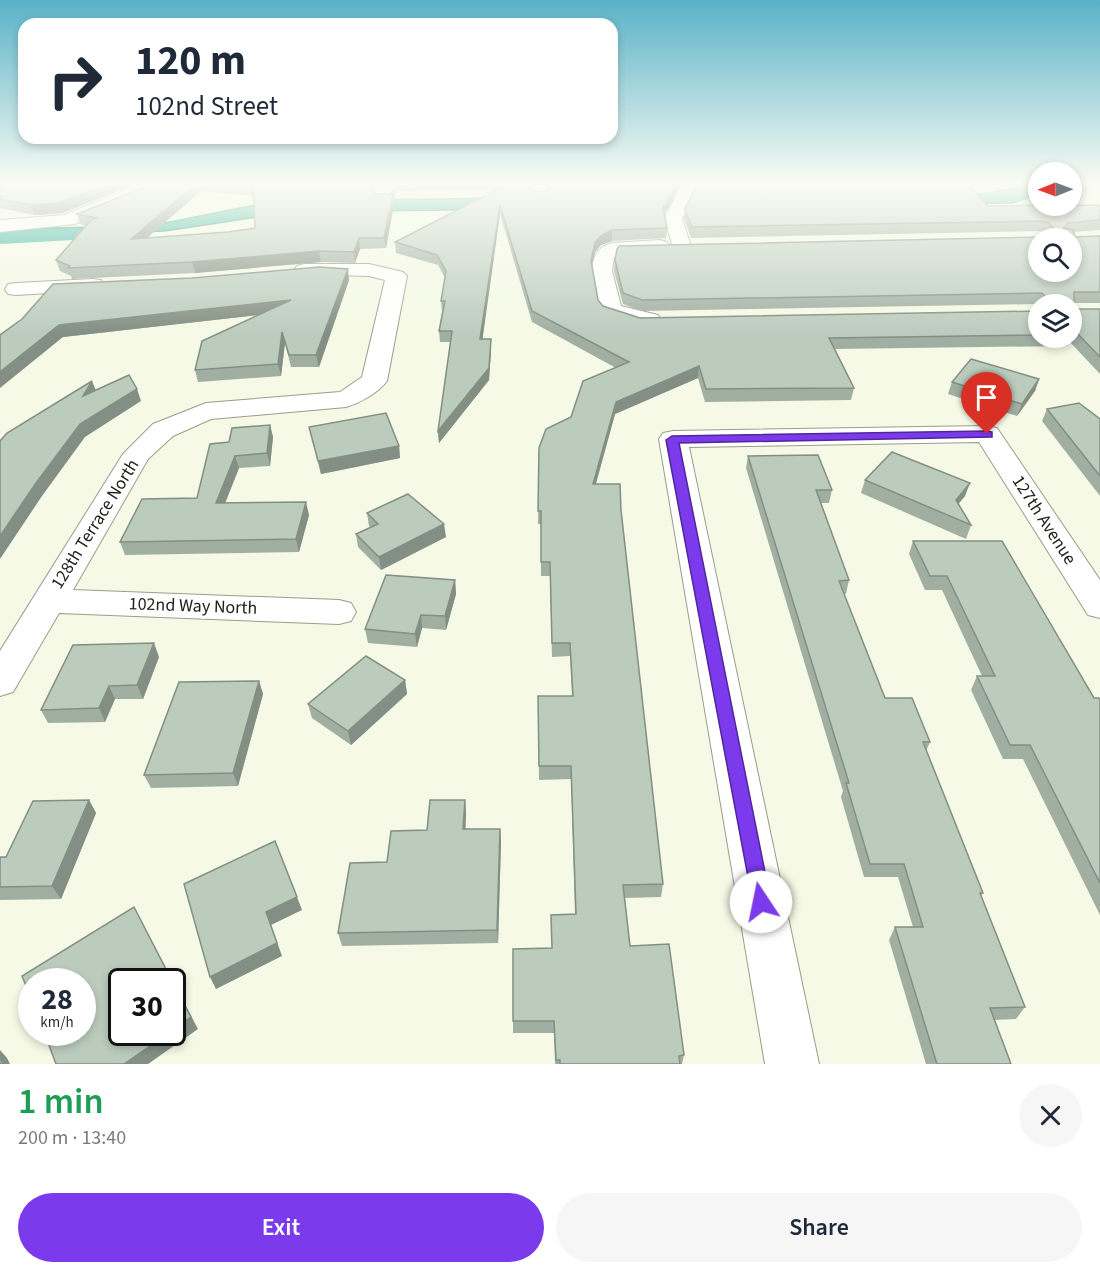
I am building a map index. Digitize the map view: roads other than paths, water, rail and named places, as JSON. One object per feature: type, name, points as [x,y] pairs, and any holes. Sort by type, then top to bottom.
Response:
[{"type":"street","points":[[678,235],[681,246]]},
{"type":"street","points":[[674,319],[639,320],[612,310],[602,271],[604,256],[612,249],[705,246]]},
{"type":"street","name":"128th Terrace North","points":[[0,682],[137,454],[163,430],[206,411],[346,399],[374,381],[396,276],[369,270],[286,272]]},
{"type":"street","points":[[5,291],[112,285]]},
{"type":"street","name":"127th Avenue","points":[[792,1064],[672,440],[987,434],[1100,606]]},
{"type":"street","name":"102nd Way North","points":[[48,601],[339,612]]},
{"type":"water","points":[[0,235],[43,235],[0,242]]},
{"type":"waterway","points":[[0,238],[81,235]]}]
